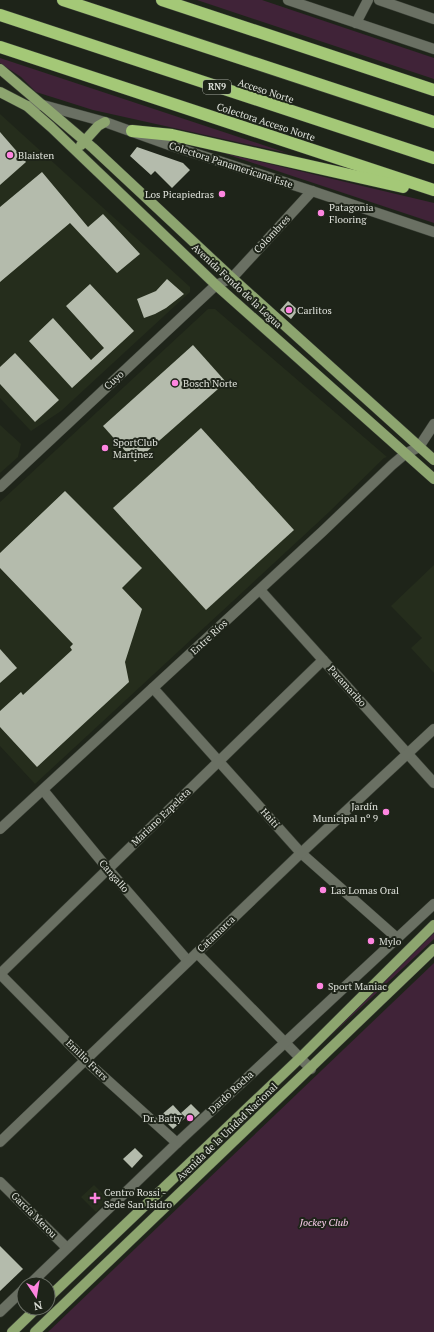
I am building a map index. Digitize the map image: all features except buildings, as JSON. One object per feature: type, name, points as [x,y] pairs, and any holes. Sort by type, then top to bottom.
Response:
[{"type":"highway","points":[[63,0],[434,122]]},
{"type":"highway","points":[[162,0],[434,90]]},
{"type":"highway","points":[[174,0],[212,17]]},
{"type":"highway","name":"Acceso Norte","points":[[0,15],[434,158]]},
{"type":"highway","name":"Colectora Acceso Norte","points":[[0,47],[434,190]]},
{"type":"highway","points":[[132,131],[172,135],[434,193]]},
{"type":"main road","name":"Avenida Fondo de la Legua","points":[[0,69],[84,140],[232,278],[434,460]]},
{"type":"main road","name":"Avenida Fondo de la Legua","points":[[0,92],[27,106],[216,285],[434,479]]},
{"type":"main road","points":[[76,151],[84,140],[98,126],[105,122]]},
{"type":"main road","name":"Avenida de la Unidad Nacional","points":[[56,1290],[300,1058],[434,925]]},
{"type":"main road","name":"Avenida de la Unidad Nacional","points":[[35,1332],[311,1069],[434,949]]},
{"type":"main road","points":[[12,1332],[29,1316]]},
{"type":"street","points":[[288,0],[434,49]]},
{"type":"street","points":[[356,23],[368,0]]},
{"type":"street","points":[[379,0],[434,19]]},
{"type":"street","name":"Colectora Panamericana Este","points":[[27,106],[43,105],[105,122],[172,146],[434,232]]},
{"type":"street","name":"Colombres","points":[[232,278],[312,191]]},
{"type":"street","name":"Cuyo","points":[[0,487],[216,285],[232,278]]},
{"type":"street","points":[[419,447],[434,424]]},
{"type":"street","name":"Entre Ríos","points":[[0,829],[260,590],[405,454],[419,447]]},
{"type":"street","name":"Paramaribo","points":[[260,590],[434,783]]},
{"type":"street","name":"Mariano Ezpeleta","points":[[0,974],[323,660]]},
{"type":"street","name":"Haití","points":[[153,688],[301,852],[397,938]]},
{"type":"street","name":"Catamarca","points":[[0,1142],[301,852],[434,729]]},
{"type":"street","name":"Cangallo","points":[[43,790],[108,869],[188,961]]},
{"type":"street","name":"Dardo Rocha","points":[[38,1276],[284,1042],[434,904]]},
{"type":"street","points":[[196,953],[311,1069]]},
{"type":"street","name":"Emilio Frers","points":[[0,974],[86,1060],[177,1143]]},
{"type":"street","name":"García Merou","points":[[0,1182],[67,1248]]},
{"type":"street","points":[[0,1312],[16,1297]]},
{"type":"shaded area","points":[[0,114],[190,287],[190,292],[61,411],[31,431],[0,398]]},
{"type":"shaded area","points":[[208,309],[215,309],[387,457],[384,458],[327,514],[35,784],[0,746],[0,502]]},
{"type":"shaded area","points":[[0,425],[21,444],[18,457],[0,473]]},
{"type":"shaded area","points":[[434,565],[434,673],[411,648],[422,638],[391,606]]},
{"type":"shaded area","name":"Centro Rossi - Sede San Isidro","points":[[94,1185],[108,1199],[96,1212],[81,1197]]},
{"type":"green space","points":[[197,0],[262,0],[434,58],[434,79]]},
{"type":"green space","points":[[0,58],[287,153],[93,110],[36,92],[21,77],[0,63]]},
{"type":"green space","points":[[223,153],[434,203],[434,223]]},
{"type":"green space","points":[[434,933],[434,939],[324,1042]]},
{"type":"green space","name":"Jockey Club","points":[[434,963],[434,1332],[48,1332]]},
{"type":"place","name":"Blaisten","points":[[10,155]]},
{"type":"place","name":"Los Picapiedras","points":[[222,194]]},
{"type":"place","name":"Patagonia Flooring","points":[[321,213]]},
{"type":"place","name":"Carlitos","points":[[289,310]]},
{"type":"place","name":"Bosch Norte","points":[[175,383]]},
{"type":"place","name":"SportClub Martinez","points":[[105,448]]},
{"type":"place","name":"Jardín Municipal nº 9","points":[[386,812]]},
{"type":"place","name":"Las Lomas Oral","points":[[323,890]]},
{"type":"place","name":"Mylo","points":[[371,941]]},
{"type":"place","name":"Sport Maniac","points":[[320,986]]},
{"type":"place","name":"Dr. Batty","points":[[190,1118]]},
{"type":"place","name":"Centro Rossi - Sede San Isidro","points":[[95,1198]]}]
